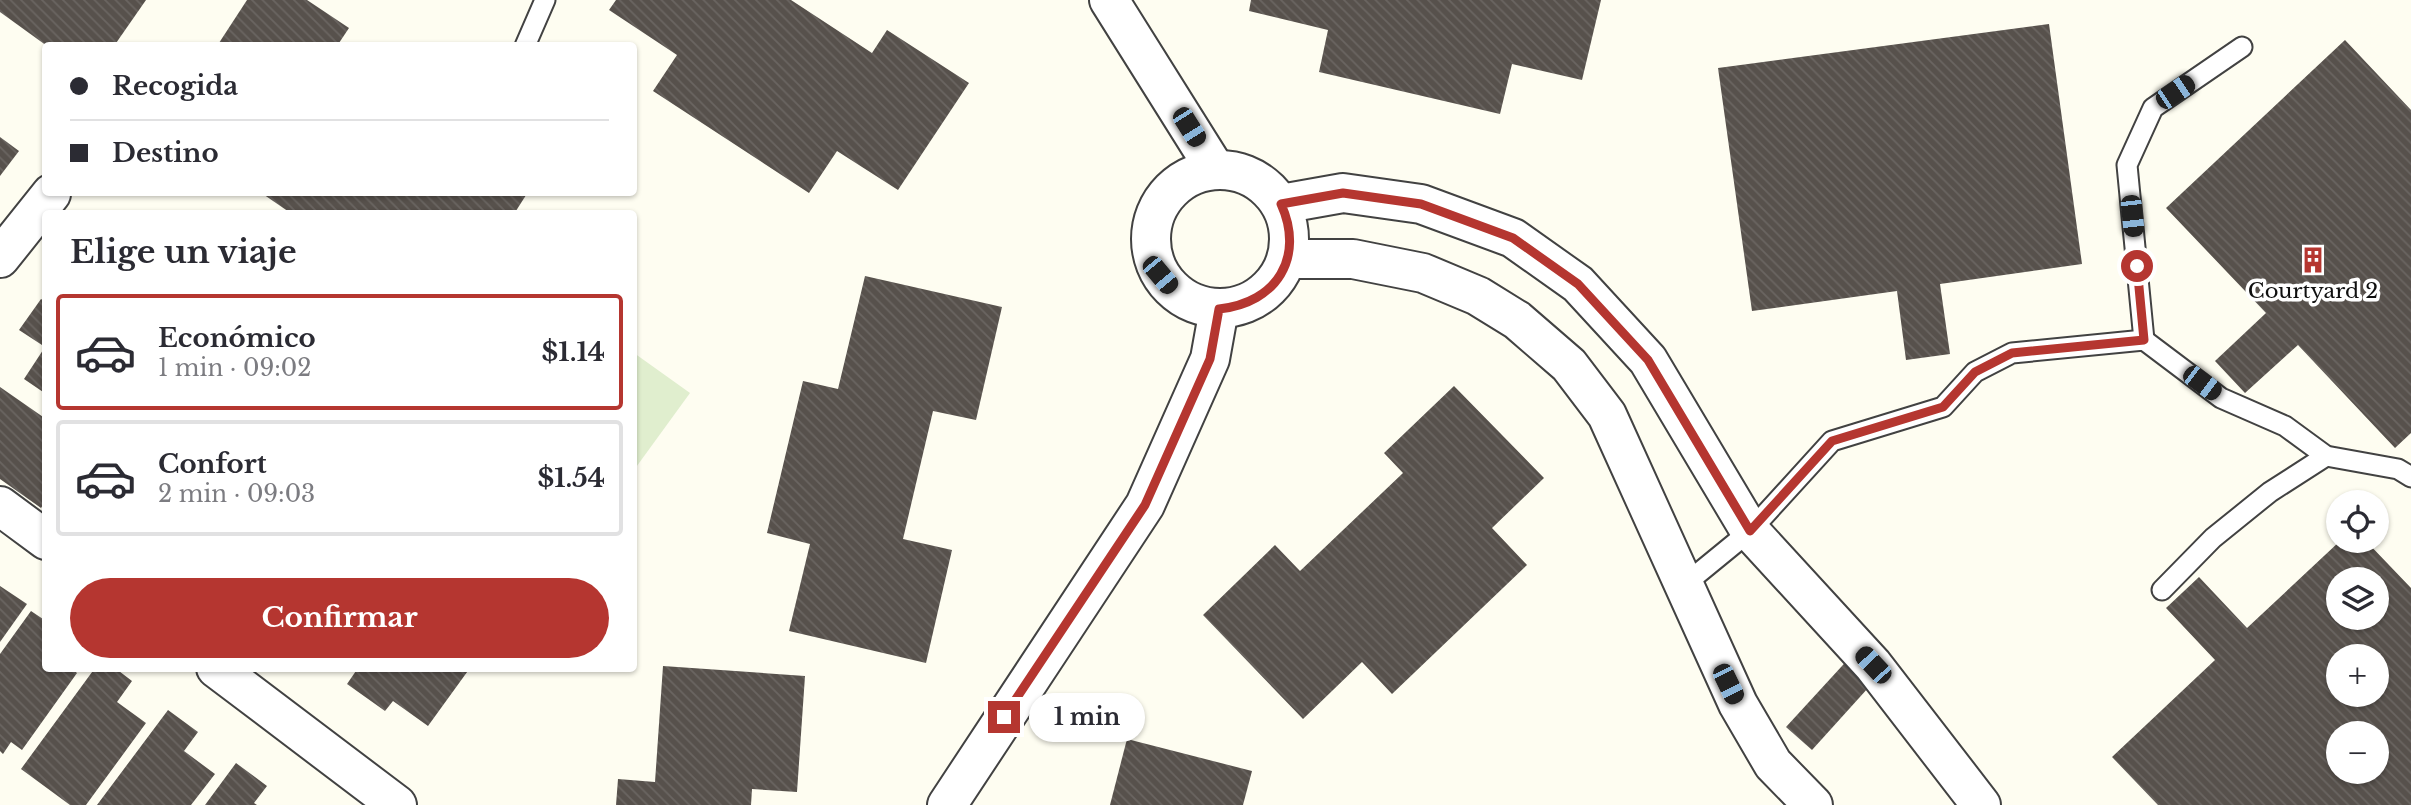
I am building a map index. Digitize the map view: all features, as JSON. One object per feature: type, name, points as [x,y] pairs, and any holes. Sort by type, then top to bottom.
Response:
[{"type":"street","points":[[1110,0],[1215,169]]},
{"type":"street","points":[[1215,169],[1253,177],[1268,188],[1281,204],[1290,230],[1288,259],[1269,289],[1255,300],[1238,307],[1219,309],[1195,304],[1175,292],[1160,275],[1151,252],[1151,229],[1158,207],[1172,188],[1192,175],[1215,169]]},
{"type":"street","points":[[1281,204],[1343,193],[1421,204],[1513,238],[1578,284],[1648,360],[1750,531],[1873,665],[1981,805]]},
{"type":"street","points":[[0,258],[49,196]]},
{"type":"street","points":[[1288,259],[1353,260],[1423,273],[1478,296],[1517,320],[1569,365],[1607,415],[1738,704],[1773,764],[1813,805]]},
{"type":"street","points":[[947,805],[1145,505],[1210,359],[1219,309]]},
{"type":"street","points":[[0,506],[42,537]]},
{"type":"street","points":[[221,672],[397,805]]},
{"type":"lane","points":[[527,42],[545,0]]},
{"type":"lane","points":[[2144,340],[2127,165],[2153,108],[2242,47]]},
{"type":"lane","points":[[1684,585],[1750,531],[1832,441],[1943,407],[1975,372],[2012,353],[2144,340],[2221,398],[2285,426],[2326,456],[2398,469],[2411,477]]},
{"type":"lane","points":[[2162,590],[2213,538],[2270,492],[2326,456]]},
{"type":"green space","points":[[637,355],[690,393],[637,466]]},
{"type":"building","points":[[0,0],[146,0],[117,42],[42,42],[0,12]]},
{"type":"building","points":[[247,0],[307,0],[349,28],[340,42],[220,42]]},
{"type":"building","points":[[616,0],[791,0],[872,53],[887,30],[969,83],[898,190],[837,151],[809,193],[653,91],[677,55],[609,10]]},
{"type":"building","points":[[1251,0],[1601,0],[1582,80],[1512,64],[1500,114],[1319,72],[1328,30],[1249,11]]},
{"type":"building","points":[[2049,24],[2082,264],[1940,284],[1950,354],[1906,360],[1897,291],[1752,311],[1718,68]]},
{"type":"building","name":"Courtyard 2","points":[[2345,40],[2411,110],[2411,433],[2395,448],[2298,345],[2245,393],[2215,361],[2266,313],[2166,208]]},
{"type":"building","points":[[0,137],[19,151],[0,176]]},
{"type":"building","points":[[266,196],[525,196],[517,210],[286,210]]},
{"type":"building","points":[[865,276],[1002,307],[976,420],[933,411],[903,539],[952,550],[926,663],[789,631],[810,544],[767,533],[803,381],[838,389]]},
{"type":"building","points":[[41,299],[42,300],[42,345],[19,330]]},
{"type":"building","points":[[42,352],[42,391],[24,379]]},
{"type":"building","points":[[1454,386],[1544,478],[1492,528],[1527,565],[1392,694],[1362,662],[1303,719],[1203,615],[1275,545],[1300,571],[1403,473],[1384,453]]},
{"type":"building","points":[[0,387],[42,416],[42,507],[0,479]]},
{"type":"building","points":[[2327,553],[2377,553],[2411,588],[2411,805],[2158,805],[2112,757],[2215,660],[2166,608],[2199,577],[2247,628]]},
{"type":"building","points":[[0,586],[27,604],[0,642]]},
{"type":"building","points":[[31,611],[42,618],[42,672],[77,673],[22,750],[11,742],[3,754],[0,751],[0,654]]},
{"type":"building","points":[[1853,654],[1878,677],[1812,750],[1786,727]]},
{"type":"building","points":[[663,666],[805,676],[797,792],[752,789],[751,805],[616,805],[618,779],[655,782]]},
{"type":"building","points":[[92,672],[120,672],[132,681],[117,702],[146,723],[86,805],[70,805],[21,769]]},
{"type":"building","points":[[355,672],[467,672],[428,726],[393,701],[385,711],[347,684]]},
{"type":"building","points":[[168,710],[198,732],[184,751],[215,774],[191,805],[97,805]]},
{"type":"building","points":[[1127,739],[1252,771],[1243,805],[1110,805]]},
{"type":"building","points":[[236,763],[267,786],[254,803],[257,805],[205,805]]},
{"type":"place","name":"Courtyard 2","points":[[2313,260]]},
{"type":"route","points":[[1004,717],[1145,505],[1210,359],[1219,309],[1238,307],[1255,300],[1269,289],[1280,275],[1288,259],[1290,245],[1290,230],[1281,204],[1343,193],[1421,204],[1513,238],[1578,284],[1648,360],[1750,531],[1832,441],[1903,417],[1943,407],[1975,372],[2012,353],[2144,340],[2137,266]]}]
